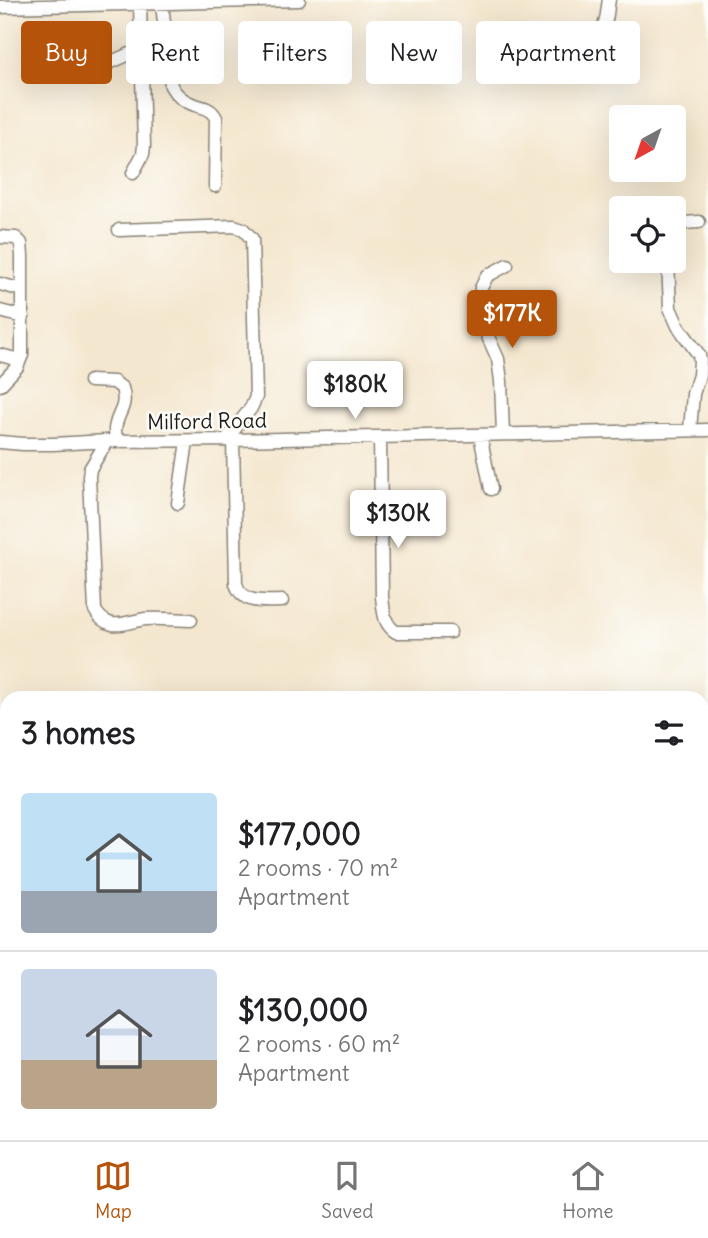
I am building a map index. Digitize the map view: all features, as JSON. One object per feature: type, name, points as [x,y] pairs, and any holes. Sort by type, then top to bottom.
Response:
[{"type":"street","points":[[0,7],[299,0]]},
{"type":"street","points":[[605,21],[609,0]]},
{"type":"street","points":[[140,4],[140,21]]},
{"type":"street","points":[[162,4],[171,86],[185,100],[208,109],[216,118],[215,186]]},
{"type":"street","points":[[133,173],[144,146],[142,84]]},
{"type":"street","points":[[686,223],[699,222]]},
{"type":"street","points":[[119,230],[234,226],[246,231],[252,239],[256,397],[230,440],[236,584],[238,591],[246,598],[282,601]]},
{"type":"street","points":[[0,237],[16,238],[21,243],[23,317],[22,355],[17,367],[0,385]]},
{"type":"street","points":[[503,434],[498,359],[481,321],[479,308],[481,288],[487,276],[507,265]]},
{"type":"street","points":[[669,273],[670,308],[700,361],[693,394],[691,430]]},
{"type":"street","points":[[0,284],[22,290]]},
{"type":"street","points":[[0,311],[23,317]]},
{"type":"street","points":[[0,355],[20,360]]},
{"type":"street","points":[[90,381],[114,382],[122,388],[124,402],[111,441],[90,469],[95,610],[104,621],[118,625],[144,619],[191,620]]},
{"type":"street","name":"Milford Road","points":[[0,442],[53,444],[708,430]]},
{"type":"street","points":[[480,435],[491,489]]},
{"type":"street","points":[[380,437],[382,597],[386,622],[396,632],[450,632]]},
{"type":"street","points":[[178,503],[187,441]]}]
